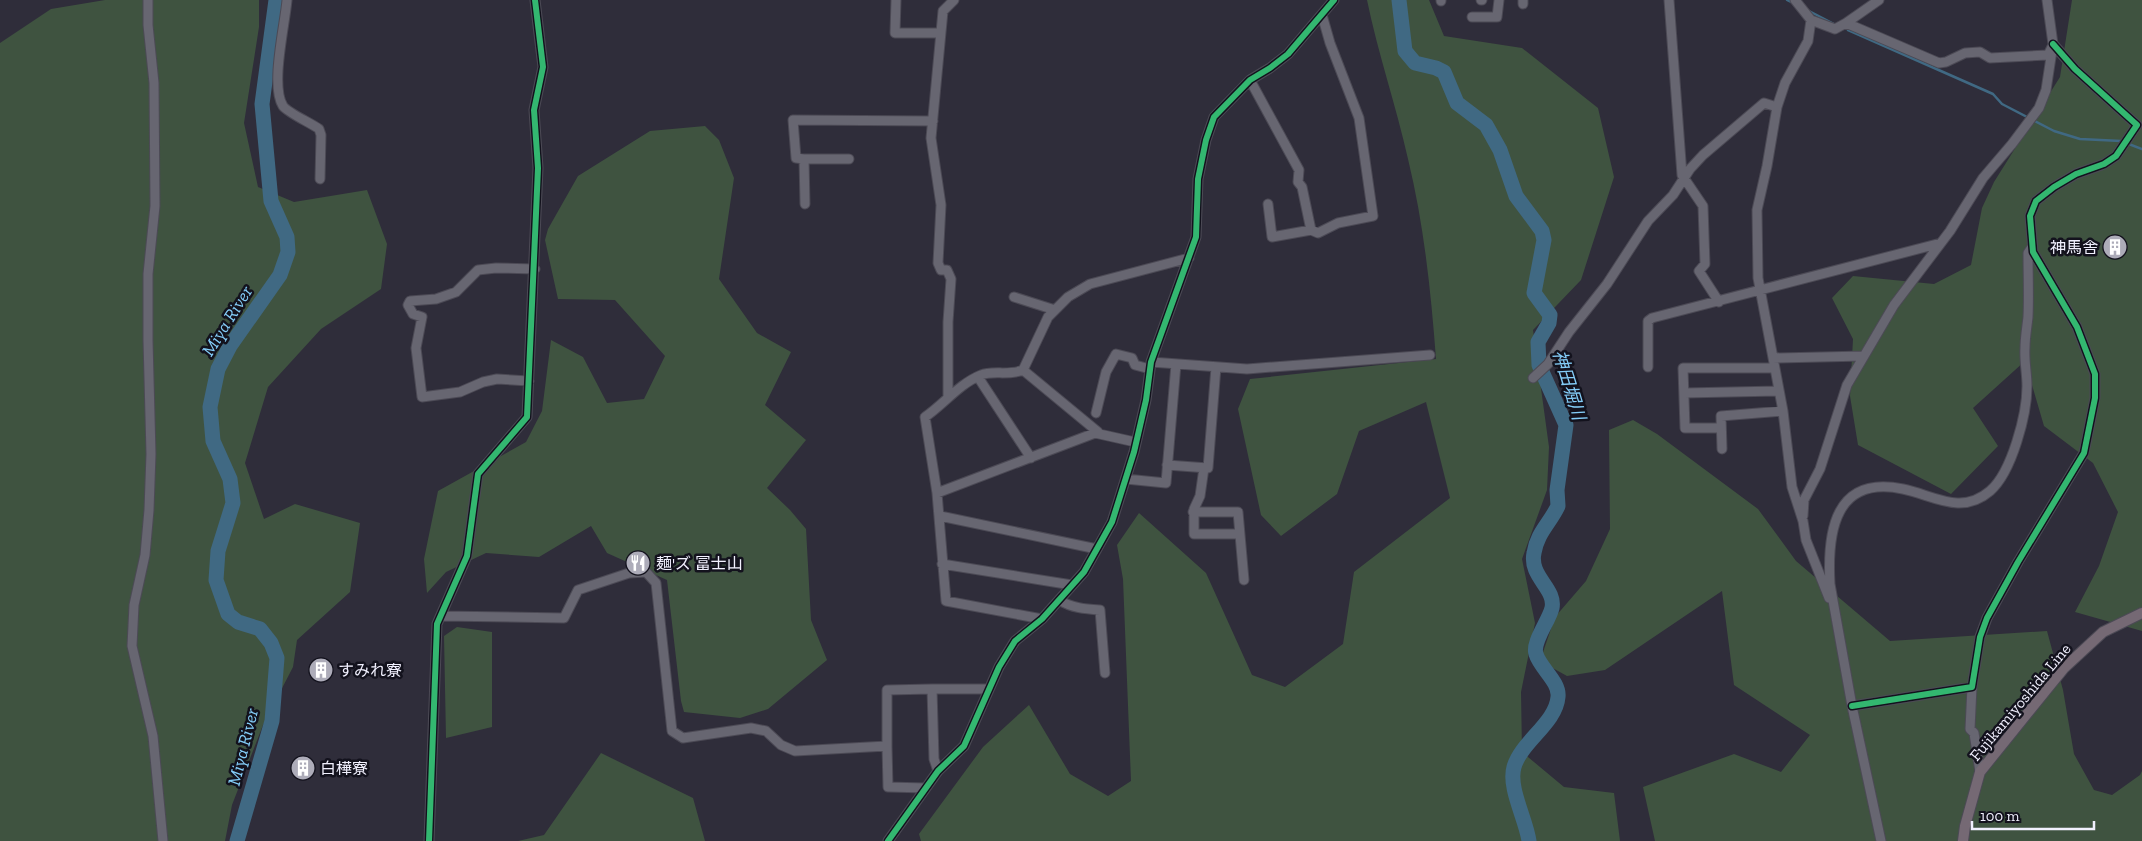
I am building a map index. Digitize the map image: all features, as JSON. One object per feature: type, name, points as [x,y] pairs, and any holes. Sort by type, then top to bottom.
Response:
[{"type":"main road","name":"Fujikamiyoshida Line","points":[[1964,841],[1965,826],[1980,772],[2064,668],[2103,632],[2142,612]]},
{"type":"street","points":[[148,0],[148,24],[154,83],[155,196],[148,274],[150,501],[145,555],[132,628],[132,646],[153,736],[163,841]]},
{"type":"street","points":[[287,0],[278,60],[279,96],[284,108],[319,129],[321,135],[320,179]]},
{"type":"street","points":[[429,841],[437,624],[467,556],[478,474],[528,417],[538,168],[534,110],[543,67],[535,0]]},
{"type":"street","points":[[896,0],[895,33],[940,33]]},
{"type":"street","points":[[948,397],[948,322],[951,280],[947,270],[942,270],[938,263],[941,205],[931,138],[943,11],[954,0]]},
{"type":"street","points":[[888,841],[938,771],[964,746],[999,667],[1016,641],[1042,619],[1084,572],[1112,522],[1126,479],[1146,400],[1151,365],[1196,237],[1198,179],[1206,140],[1214,117],[1250,80],[1288,54],[1334,0]]},
{"type":"street","points":[[1472,17],[1497,17],[1499,0]]},
{"type":"street","points":[[1670,0],[1682,174],[1703,206],[1705,264],[1699,271],[1719,302]]},
{"type":"street","points":[[1795,0],[1811,20],[1835,29],[1879,0]]},
{"type":"street","points":[[1803,521],[1804,500],[1820,469],[1847,384],[1894,305],[1940,243],[1983,178],[2039,108],[2046,90],[2053,44],[2047,0]]},
{"type":"street","points":[[1268,204],[1272,237],[1311,230],[1318,233],[1338,223],[1373,216],[1359,118],[1330,43],[1322,15]]},
{"type":"street","points":[[1811,20],[1808,41],[1785,83],[1777,106],[1767,166],[1757,210],[1759,290],[1783,412],[1792,487],[1803,521],[1806,540],[1836,617]]},
{"type":"street","points":[[1846,23],[1939,63],[1946,62],[1964,53],[1980,52],[1990,58],[2048,55],[2053,44]]},
{"type":"street","points":[[2053,44],[2074,69],[2137,125]]},
{"type":"street","points":[[1250,80],[1299,170],[1298,182],[1302,187],[1311,230]]},
{"type":"street","points":[[1532,378],[1548,364],[1569,332],[1607,284],[1648,222],[1703,155],[1764,103],[1777,106]]},
{"type":"street","points":[[1980,772],[1974,733],[1970,729],[1972,687],[1980,637],[2018,562],[2084,453],[2095,398],[2096,374],[2062,300],[2032,246],[2030,216],[2036,201],[2054,187],[2076,174],[2110,161],[2122,147],[2142,115]]},
{"type":"street","points":[[848,159],[796,158],[793,120],[933,120]]},
{"type":"street","points":[[804,159],[806,204]]},
{"type":"street","points":[[1648,367],[1648,322],[1652,318],[1940,243]]},
{"type":"street","points":[[1881,841],[1852,706],[1836,617],[1830,567],[1838,514],[1846,500],[1861,490],[1887,486],[1905,489],[1938,501],[1954,503],[1975,500],[1990,491],[2011,460],[2018,442],[2027,388],[2025,348],[2028,317],[2028,253],[2032,246]]},
{"type":"street","points":[[1042,619],[946,601],[940,516],[925,417],[948,397],[982,374],[1015,374],[1023,370],[1048,317],[1068,297],[1090,284],[1189,258]]},
{"type":"street","points":[[529,381],[497,379],[483,382],[460,392],[422,397],[416,348],[422,317],[413,314],[408,305],[410,300],[436,299],[456,292],[478,270],[496,268],[534,269]]},
{"type":"street","points":[[1014,297],[1055,310]]},
{"type":"street","points":[[1096,413],[1106,372],[1116,354],[1132,358],[1135,364],[1176,364],[1248,369],[1430,355]]},
{"type":"street","points":[[1773,358],[1864,356]]},
{"type":"street","points":[[1126,479],[1166,483],[1176,364]]},
{"type":"street","points":[[1167,465],[1208,468],[1216,367]]},
{"type":"street","points":[[1721,428],[1685,428],[1683,368],[1774,368]]},
{"type":"street","points":[[1023,370],[1098,432],[1135,442]]},
{"type":"street","points":[[978,377],[1031,458]]},
{"type":"street","points":[[1684,393],[1778,391]]},
{"type":"street","points":[[1722,449],[1721,416],[1783,412]]},
{"type":"street","points":[[937,493],[1098,432]]},
{"type":"street","points":[[1204,468],[1200,496],[1193,512],[1194,534],[1240,534]]},
{"type":"street","points":[[1193,512],[1238,512],[1244,580]]},
{"type":"street","points":[[940,516],[1097,549]]},
{"type":"street","points":[[942,564],[1072,585]]},
{"type":"street","points":[[441,616],[564,618],[578,590],[630,573],[646,572],[656,584],[672,731],[683,738],[751,728],[766,731],[781,745],[796,751],[887,746]]},
{"type":"street","points":[[1059,600],[1081,609],[1100,610],[1105,673]]},
{"type":"street","points":[[1852,706],[1972,687]]},
{"type":"street","points":[[926,788],[888,787],[887,690],[989,689]]},
{"type":"street","points":[[932,690],[934,759],[938,771]]},
{"type":"green space","points":[[105,0],[259,0],[259,27],[244,123],[258,187],[294,202],[367,190],[387,244],[381,289],[321,329],[268,387],[245,463],[264,519],[295,504],[360,523],[350,592],[297,640],[293,667],[263,725],[232,805],[225,841],[0,841],[0,43],[51,9]]},
{"type":"green space","points":[[1367,0],[1429,0],[1444,36],[1522,48],[1598,108],[1614,177],[1581,280],[1533,330],[1549,447],[1547,490],[1522,559],[1535,623],[1521,692],[1522,752],[1564,787],[1614,793],[1620,841],[921,841],[919,834],[983,747],[1029,705],[1070,774],[1108,796],[1131,781],[1123,579],[1117,545],[1139,513],[1206,573],[1252,675],[1285,687],[1343,644],[1354,572],[1450,498],[1426,402],[1359,431],[1337,494],[1281,536],[1261,515],[1238,409],[1250,379],[1436,359],[1423,234],[1414,184]]},
{"type":"green space","points":[[2072,0],[2142,0],[2142,631],[2075,612],[2099,566],[2118,512],[2093,463],[2044,426],[2025,361],[1973,408],[1998,446],[1951,494],[1858,445],[1850,396],[1853,339],[1832,298],[1853,276],[1934,284],[1971,265],[1982,208],[1994,182],[2060,77]]},
{"type":"green space","points":[[705,126],[719,140],[734,178],[719,279],[757,333],[791,352],[765,405],[806,440],[767,488],[790,510],[806,529],[811,620],[827,660],[768,709],[740,718],[684,712],[681,701],[667,580],[607,553],[591,526],[539,557],[486,553],[446,572],[427,593],[424,559],[438,491],[526,442],[542,411],[551,340],[583,357],[607,403],[644,399],[665,356],[615,300],[558,299],[545,240],[548,229],[578,176],[650,131]]},
{"type":"green space","points":[[1633,420],[1657,434],[1758,509],[1796,561],[1890,641],[2047,631],[2063,690],[2074,754],[2094,790],[2112,795],[2140,775],[2142,771],[2142,841],[1655,841],[1643,787],[1734,754],[1781,772],[1810,735],[1734,685],[1722,591],[1605,670],[1567,676],[1540,661],[1555,617],[1586,581],[1610,529],[1609,430]]},
{"type":"green space","points":[[457,627],[492,632],[492,727],[446,738],[444,636]]},
{"type":"green space","points":[[601,753],[693,798],[705,841],[518,841],[544,835]]},
{"type":"waterway","name":"Miya River","points":[[237,841],[272,721],[277,658],[271,643],[260,629],[238,622],[228,614],[216,580],[218,551],[233,503],[230,479],[213,441],[210,407],[218,369],[230,346],[280,275],[288,252],[287,237],[271,201],[262,104],[276,0]]},
{"type":"waterway","name":"神田堀川","points":[[1399,0],[1405,51],[1415,63],[1444,72],[1457,103],[1486,125],[1500,150],[1516,196],[1542,231],[1544,240],[1534,293],[1550,315],[1549,323],[1538,342],[1539,365],[1566,425],[1557,490],[1558,506],[1541,534],[1534,553],[1535,569],[1550,594],[1552,601],[1552,608],[1535,649],[1541,665],[1556,686],[1558,697],[1551,715],[1518,758],[1513,775],[1515,794],[1529,841]]},
{"type":"waterway","points":[[1787,0],[1791,2]]},
{"type":"waterway","points":[[1809,11],[1834,24]]},
{"type":"waterway","points":[[1848,30],[1993,94],[2002,104],[2054,131],[2080,139],[2121,141],[2142,149]]},
{"type":"cycle path","points":[[429,841],[437,624],[467,556],[478,474],[527,417],[538,168],[534,110],[543,67],[535,0]]},
{"type":"cycle path","points":[[888,841],[938,771],[964,746],[999,667],[1015,641],[1042,619],[1084,572],[1112,522],[1134,452],[1146,400],[1151,362],[1196,237],[1198,179],[1206,140],[1214,117],[1250,80],[1288,54],[1334,0]]},
{"type":"cycle path","points":[[1852,706],[1972,687],[1980,637],[1987,618],[2018,562],[2084,453],[2095,398],[2095,374],[2077,327],[2033,252],[2030,216],[2036,201],[2054,187],[2076,174],[2104,164],[2116,156],[2137,125],[2075,69],[2053,44]]},
{"type":"place","name":"神馬舎","points":[[2115,247]]},
{"type":"place","name":"麺'ズ 冨士山","points":[[638,563]]},
{"type":"place","name":"すみれ寮","points":[[321,670]]},
{"type":"place","name":"白樺寮","points":[[303,768]]}]
